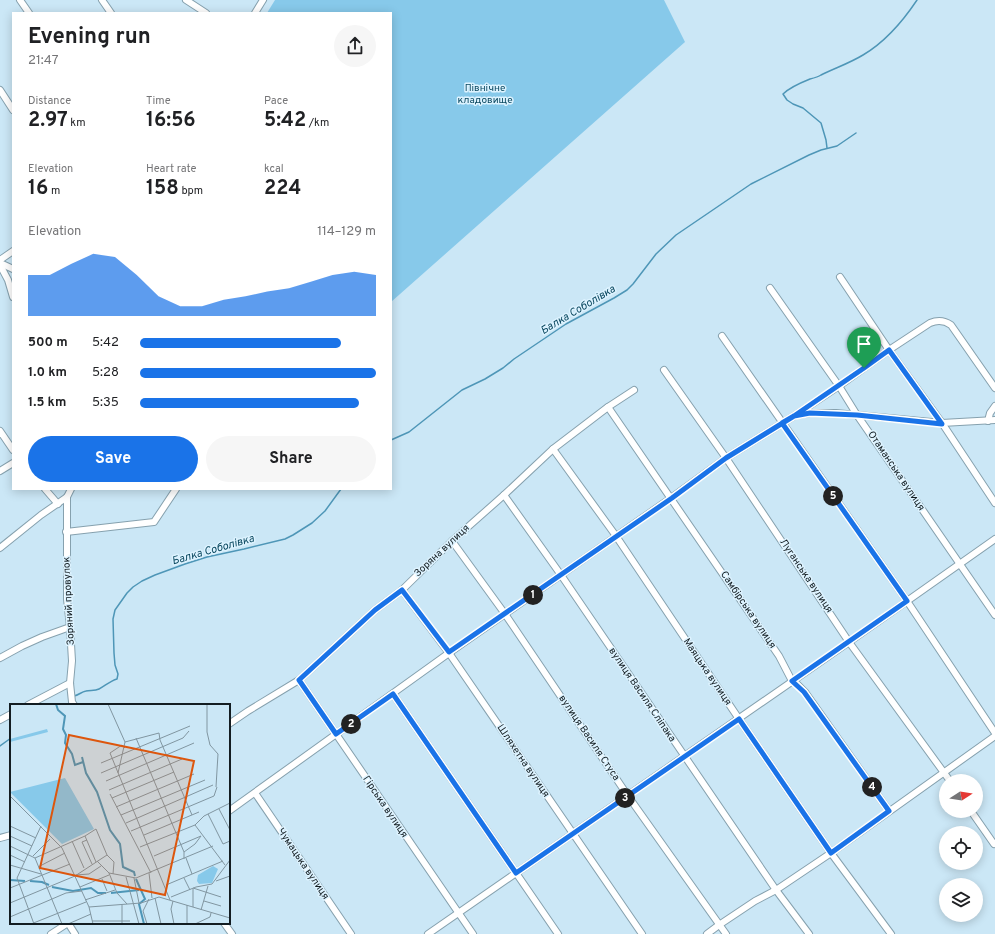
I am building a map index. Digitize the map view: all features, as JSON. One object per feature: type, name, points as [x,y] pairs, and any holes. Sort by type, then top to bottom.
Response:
[{"type":"street","points":[[20,0],[28,12]]},
{"type":"street","points":[[102,0],[110,12]]},
{"type":"street","points":[[186,0],[204,12]]},
{"type":"street","points":[[256,12],[263,0]]},
{"type":"street","points":[[0,90],[12,108]]},
{"type":"street","points":[[0,263],[12,252]]},
{"type":"street","points":[[0,263],[12,269]]},
{"type":"street","points":[[0,263],[8,280],[12,294]]},
{"type":"street","points":[[840,277],[995,503]]},
{"type":"street","name":"Отаманська вулиця","points":[[770,288],[995,615]]},
{"type":"street","points":[[230,810],[393,694],[449,652],[672,498],[726,458],[794,416],[930,323],[935,321],[947,322],[951,325],[995,388]]},
{"type":"street","points":[[707,934],[755,901],[776,890],[831,853],[944,773],[995,734],[907,601],[722,336]]},
{"type":"street","name":"Луганська вулиця","points":[[664,370],[726,458],[849,642],[944,773]]},
{"type":"street","name":"Зоряна вулиця","points":[[230,723],[299,680],[370,614],[402,590],[452,541],[553,449],[608,407],[634,390]]},
{"type":"street","points":[[988,421],[990,413],[995,406]]},
{"type":"street","name":"Самбірська вулиця","points":[[608,407],[672,498],[779,656],[792,681],[804,692],[889,811]]},
{"type":"street","points":[[794,416],[810,413],[857,415],[942,424],[995,420]]},
{"type":"street","points":[[0,431],[12,449]]},
{"type":"street","name":"Маяцька вулиця","points":[[553,449],[616,536],[831,853],[891,934]]},
{"type":"street","points":[[0,471],[12,464]]},
{"type":"street","points":[[46,490],[58,504]]},
{"type":"street","points":[[0,548],[41,515],[67,497],[70,490]]},
{"type":"street","points":[[66,532],[154,522],[175,490]]},
{"type":"street","name":"вулиця Василя Сліпака","points":[[504,495],[561,575],[776,890],[809,934]]},
{"type":"street","name":"Зоряний провулок","points":[[67,497],[67,598],[72,661],[70,683],[73,704]]},
{"type":"street","points":[[428,934],[739,719],[995,539]]},
{"type":"street","name":"вулиця Василя Стуса","points":[[452,541],[505,614],[628,796],[726,934]]},
{"type":"street","name":"Шляхетна вулиця","points":[[402,590],[449,652],[642,934]]},
{"type":"street","points":[[0,658],[42,637],[70,627]]},
{"type":"street","name":"Гірська вулиця","points":[[299,680],[473,934]]},
{"type":"street","points":[[30,704],[70,683]]},
{"type":"street","points":[[393,694],[558,934]]},
{"type":"street","points":[[0,720],[10,715]]},
{"type":"street","name":"Чумацька вулиця","points":[[255,793],[351,934]]},
{"type":"street","points":[[976,818],[994,844]]},
{"type":"street","points":[[0,838],[10,835]]},
{"type":"street","points":[[51,934],[66,924]]},
{"type":"street","points":[[69,924],[75,934]]},
{"type":"street","points":[[225,924],[232,934]]},
{"type":"green space","name":"Північне кладовище","points":[[275,0],[664,0],[685,42],[392,301],[392,12],[268,12]]},
{"type":"waterway","name":"Балка Соболівка","points":[[827,148],[821,123],[803,108],[787,100],[783,94],[795,85],[848,63],[871,50],[879,44],[906,16],[917,0]]},
{"type":"waterway","name":"Балка Соболівка","points":[[392,440],[409,432],[462,390],[503,368],[566,324],[627,290],[656,254],[676,235],[751,184],[809,155],[837,146],[856,133]]},
{"type":"waterway","name":"Балка Соболівка","points":[[74,696],[84,691],[97,690],[117,679],[118,674],[115,665],[113,619],[115,610],[133,587],[155,575],[207,557],[285,539],[312,523],[325,511],[340,490]]},
{"type":"waterway","name":"Балка Соболівка","points":[[0,746],[10,739]]},
{"type":"route","points":[[864,368],[794,416],[726,458],[672,498],[449,652],[402,590],[354,628],[299,680],[336,734],[393,694],[516,873],[739,719],[831,853],[889,811],[804,692],[792,681],[907,601],[782,423],[794,416],[810,413],[857,415],[942,424],[889,350],[864,368]]}]
